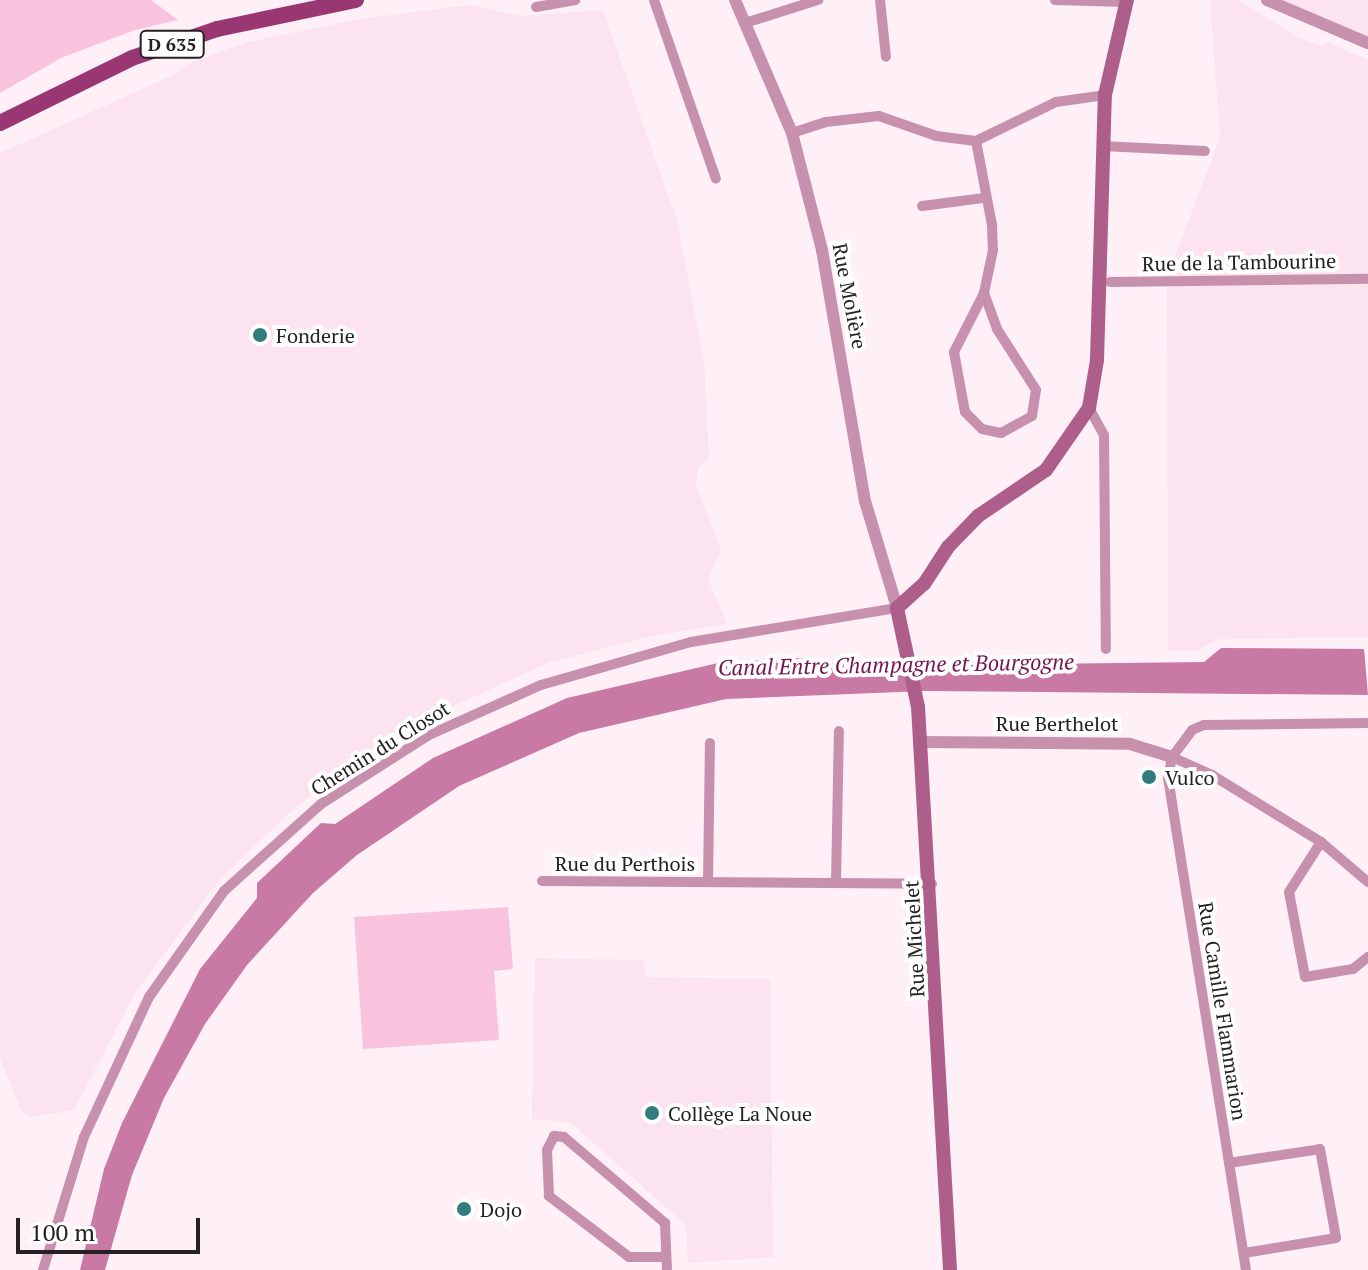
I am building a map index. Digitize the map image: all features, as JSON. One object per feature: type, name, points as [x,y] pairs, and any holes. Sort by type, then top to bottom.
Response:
[{"type":"main road","name":"D 635","points":[[0,123],[78,82],[189,38],[269,15],[356,0]]},
{"type":"main road","points":[[897,608],[924,584],[978,516],[1046,470],[1089,408],[1097,360],[1105,95],[1127,1]]},
{"type":"main road","name":"Rue Michelet","points":[[897,608],[908,650],[921,742],[932,884],[950,1270]]},
{"type":"street","points":[[536,7],[575,0]]},
{"type":"street","points":[[654,0],[716,179]]},
{"type":"street","name":"Rue Molière","points":[[735,0],[792,133],[822,250],[865,501],[897,608]]},
{"type":"street","points":[[745,23],[818,0]]},
{"type":"street","points":[[880,0],[886,57]]},
{"type":"street","points":[[1055,0],[1127,1]]},
{"type":"street","points":[[1267,0],[1368,43]]},
{"type":"street","points":[[792,133],[826,122],[879,116],[936,136],[976,141],[1056,102],[1105,95]]},
{"type":"street","points":[[976,141],[993,250],[984,293],[954,352],[965,412],[982,429],[1001,433],[1032,416],[1036,390],[997,329],[984,293]]},
{"type":"street","points":[[1102,146],[1205,151]]},
{"type":"street","points":[[922,206],[984,198]]},
{"type":"street","name":"Rue de la Tambourine","points":[[1110,282],[1368,279]]},
{"type":"street","points":[[1089,408],[1104,435],[1106,649]]},
{"type":"street","name":"Chemin du Closot","points":[[43,1270],[84,1137],[149,997],[224,891],[321,804],[429,735],[541,685],[691,642],[897,608]]},
{"type":"street","points":[[1368,723],[1204,725],[1192,730],[1172,757],[1212,775],[1321,842],[1368,882]]},
{"type":"street","points":[[836,883],[839,731]]},
{"type":"street","name":"Rue Berthelot","points":[[921,742],[1130,744],[1172,757]]},
{"type":"street","name":"Rue du Perthois","points":[[708,882],[710,743]]},
{"type":"street","name":"Rue Camille Flammarion","points":[[1172,757],[1168,779],[1246,1270]]},
{"type":"street","points":[[1321,842],[1289,892],[1305,977],[1353,969],[1368,957]]},
{"type":"street","name":"Rue du Perthois","points":[[542,881],[932,884]]},
{"type":"street","points":[[666,1257],[629,1257],[549,1196],[549,1143],[554,1136],[564,1137],[665,1223],[667,1270]]},
{"type":"street","points":[[1229,1163],[1320,1149],[1336,1238],[1244,1253]]},
{"type":"shaded area","points":[[0,0],[151,0],[178,20],[135,30],[61,58],[0,93]]},
{"type":"shaded area","points":[[1210,0],[1239,0],[1295,36],[1323,47],[1327,42],[1368,60],[1368,637],[1218,639],[1195,651],[1168,651],[1167,278],[1220,137]]},
{"type":"shaded area","points":[[1282,0],[1368,0],[1368,38]]},
{"type":"shaded area","points":[[470,5],[519,16],[603,10],[677,221],[704,361],[709,459],[698,467],[696,485],[721,550],[708,579],[727,624],[651,636],[548,663],[427,718],[354,762],[288,814],[221,878],[135,993],[74,1110],[32,1117],[22,1112],[0,1059],[0,153],[169,77],[190,63],[248,42],[360,19]]},
{"type":"shaded area","points":[[1221,648],[1364,649],[1368,695],[925,691],[726,699],[579,733],[459,786],[357,855],[313,893],[247,965],[205,1024],[164,1098],[132,1175],[105,1270],[80,1270],[104,1169],[122,1123],[200,969],[257,898],[257,883],[321,823],[335,824],[433,758],[567,698],[718,663],[796,658],[857,666],[1204,662]]},
{"type":"shaded area","points":[[508,907],[513,969],[494,971],[499,1040],[363,1049],[354,917]]},
{"type":"shaded area","name":"Collège La Noue","points":[[535,958],[644,960],[645,977],[770,979],[773,1257],[688,1263],[686,1225],[570,1122],[532,1119]]},
{"type":"place","name":"Fonderie","points":[[260,335]]},
{"type":"place","name":"Vulco","points":[[1149,777]]},
{"type":"place","name":"Collège La Noue","points":[[652,1113]]},
{"type":"place","name":"Dojo","points":[[464,1209]]},
{"type":"water label","name":"Canal Entre Champagne et Bourgogne","points":[[896,664]]}]
